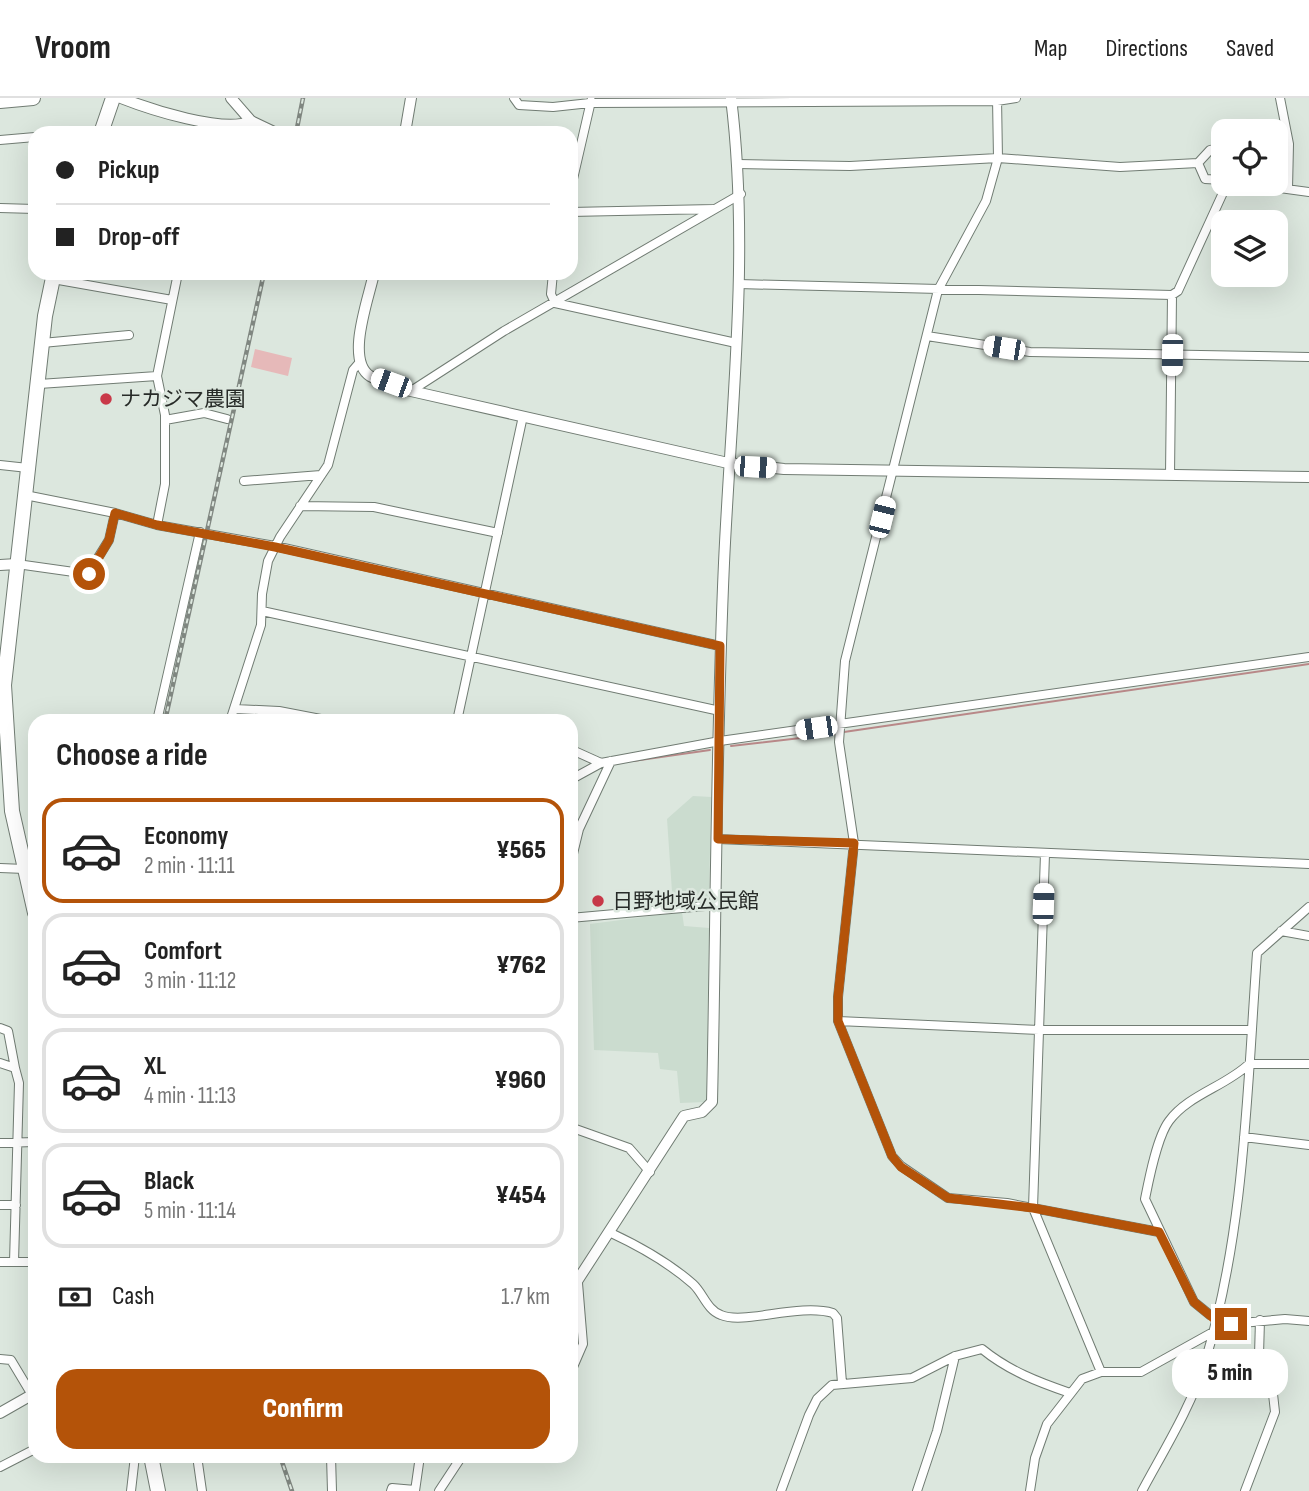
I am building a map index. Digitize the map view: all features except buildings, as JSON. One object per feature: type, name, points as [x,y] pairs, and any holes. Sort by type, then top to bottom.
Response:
[{"type":"highway","points":[[0,101],[33,98]]},
{"type":"highway","points":[[103,126],[113,98]]},
{"type":"highway","points":[[28,882],[12,811],[2,685],[43,343],[53,280]]},
{"type":"highway","points":[[152,1463],[158,1491]]},
{"type":"street","points":[[121,98],[204,126]]},
{"type":"street","points":[[231,98],[251,121],[261,126]]},
{"type":"street","points":[[405,126],[411,98]]},
{"type":"street","points":[[514,98],[519,105],[534,107],[592,100],[1016,98]]},
{"type":"street","points":[[1280,98],[1284,119]]},
{"type":"street","points":[[997,99],[998,158],[986,201],[938,290],[845,661],[840,729],[854,843],[838,997],[838,1021],[881,1131],[901,1167],[948,1198],[1033,1208],[1159,1232]]},
{"type":"street","points":[[578,159],[592,100]]},
{"type":"street","points":[[578,1281],[684,1116],[702,1112],[712,1102],[720,646],[739,284],[741,194],[731,100]]},
{"type":"street","points":[[224,126],[242,125],[251,121]]},
{"type":"street","points":[[0,140],[28,138]]},
{"type":"street","points":[[1288,146],[1288,189],[1309,191]]},
{"type":"street","points":[[738,164],[850,166],[998,158],[1120,167],[1198,163],[1211,150]]},
{"type":"street","points":[[1198,163],[1205,179],[1211,180]]},
{"type":"street","points":[[411,391],[503,331],[741,194]]},
{"type":"street","points":[[739,284],[1172,295],[1178,291],[1219,196]]},
{"type":"street","points":[[0,208],[28,209]]},
{"type":"street","points":[[578,212],[717,208]]},
{"type":"street","points":[[74,280],[172,300]]},
{"type":"street","points":[[157,525],[164,484],[165,420],[157,376],[176,280]]},
{"type":"street","points":[[372,280],[358,345],[359,363],[370,376],[411,391],[728,463],[784,469],[1309,477]]},
{"type":"street","points":[[552,280],[551,294],[555,303]]},
{"type":"street","points":[[1170,475],[1172,295]]},
{"type":"street","points":[[555,303],[736,343]]},
{"type":"street","points":[[43,343],[128,335]]},
{"type":"street","points":[[927,336],[1030,352],[1309,357]]},
{"type":"street","points":[[233,714],[261,625],[268,561],[334,451],[353,370],[359,363]]},
{"type":"street","points":[[39,384],[157,376]]},
{"type":"street","points":[[165,420],[205,413],[227,419]]},
{"type":"street","points":[[458,714],[523,416]]},
{"type":"street","points":[[0,465],[28,468]]},
{"type":"street","points":[[244,481],[321,475]]},
{"type":"street","points":[[25,495],[115,513],[157,525],[275,547],[720,646]]},
{"type":"street","points":[[300,506],[374,507],[498,533]]},
{"type":"street","points":[[0,565],[17,564],[89,574],[109,540],[115,513]]},
{"type":"street","points":[[159,714],[200,532]]},
{"type":"street","points":[[262,611],[720,711]]},
{"type":"street","points":[[578,776],[601,763],[720,741],[840,729],[1309,657]]},
{"type":"street","points":[[235,709],[295,714]]},
{"type":"street","points":[[578,753],[601,763]]},
{"type":"street","points":[[578,833],[611,761]]},
{"type":"street","points":[[718,839],[1309,864]]},
{"type":"street","points":[[1045,854],[1033,1208],[1101,1372]]},
{"type":"street","points":[[0,868],[25,869]]},
{"type":"street","points":[[578,917],[716,905]]},
{"type":"street","points":[[1142,1491],[1204,1365],[1217,1321],[1231,1256],[1244,1137],[1258,953],[1309,907]]},
{"type":"street","points":[[1280,931],[1309,936]]},
{"type":"street","points":[[838,1021],[1039,1030],[1252,1030]]},
{"type":"street","points":[[0,1028],[8,1031],[19,1102],[14,1262]]},
{"type":"street","points":[[0,1063],[15,1068]]},
{"type":"street","points":[[1309,1064],[1249,1064],[1238,1074],[1184,1107],[1168,1122],[1145,1199],[1194,1302],[1217,1321],[1231,1324],[1260,1320],[1309,1321]]},
{"type":"street","points":[[578,1130],[629,1148],[650,1172]]},
{"type":"street","points":[[1244,1137],[1309,1144]]},
{"type":"street","points":[[0,1143],[28,1142]]},
{"type":"street","points":[[0,1205],[16,1205]]},
{"type":"street","points":[[611,1233],[647,1250],[686,1278],[711,1309],[722,1316],[804,1308],[832,1313],[837,1318],[842,1383]]},
{"type":"street","points":[[0,1262],[28,1262]]},
{"type":"street","points":[[578,1306],[583,1344],[578,1356]]},
{"type":"street","points":[[1245,1491],[1275,1412],[1273,1394],[1259,1355],[1260,1320]]},
{"type":"street","points":[[578,1327],[582,1326]]},
{"type":"street","points":[[1030,1491],[1035,1458],[1047,1423],[1082,1379],[1101,1372],[1141,1372],[1213,1332]]},
{"type":"street","points":[[781,1491],[817,1399],[832,1385],[912,1378],[955,1356],[982,1349],[1001,1365],[1031,1380],[1070,1393]]},
{"type":"street","points":[[917,1491],[941,1418],[955,1356]]},
{"type":"street","points":[[0,1359],[11,1360],[28,1387]]},
{"type":"street","points":[[0,1413],[28,1399]]},
{"type":"street","points":[[0,1467],[28,1453]]},
{"type":"street","points":[[131,1491],[134,1463]]},
{"type":"street","points":[[198,1463],[202,1491]]},
{"type":"street","points":[[331,1463],[332,1491]]},
{"type":"street","points":[[391,1491],[392,1488],[415,1490],[419,1463]]},
{"type":"street","points":[[439,1491],[457,1463]]},
{"type":"shaded area","points":[[255,349],[292,358],[288,376],[251,367]]},
{"type":"shaded area","points":[[693,796],[711,797],[709,902],[673,906],[667,819]]},
{"type":"shaded area","points":[[682,912],[684,926],[709,928],[706,1102],[680,1103],[677,1071],[660,1069],[658,1053],[594,1050],[590,924]]},
{"type":"waterway","points":[[844,732],[1309,664]]},
{"type":"waterway","points":[[731,746],[835,734]]},
{"type":"waterway","points":[[633,761],[710,750]]},
{"type":"railway","points":[[297,126],[303,98]]},
{"type":"railway","points":[[167,714],[262,280]]},
{"type":"railway","points":[[282,1463],[292,1491]]},
{"type":"place","name":"ナカジマ農園","points":[[106,399]]},
{"type":"place","name":"日野地域公民館","points":[[598,901]]},
{"type":"route","points":[[89,574],[109,540],[115,513],[157,525],[275,547],[720,646],[718,839],[854,843],[838,997],[838,1021],[892,1156],[901,1167],[948,1198],[1007,1203],[1159,1232],[1194,1302],[1217,1321],[1231,1324]]}]
